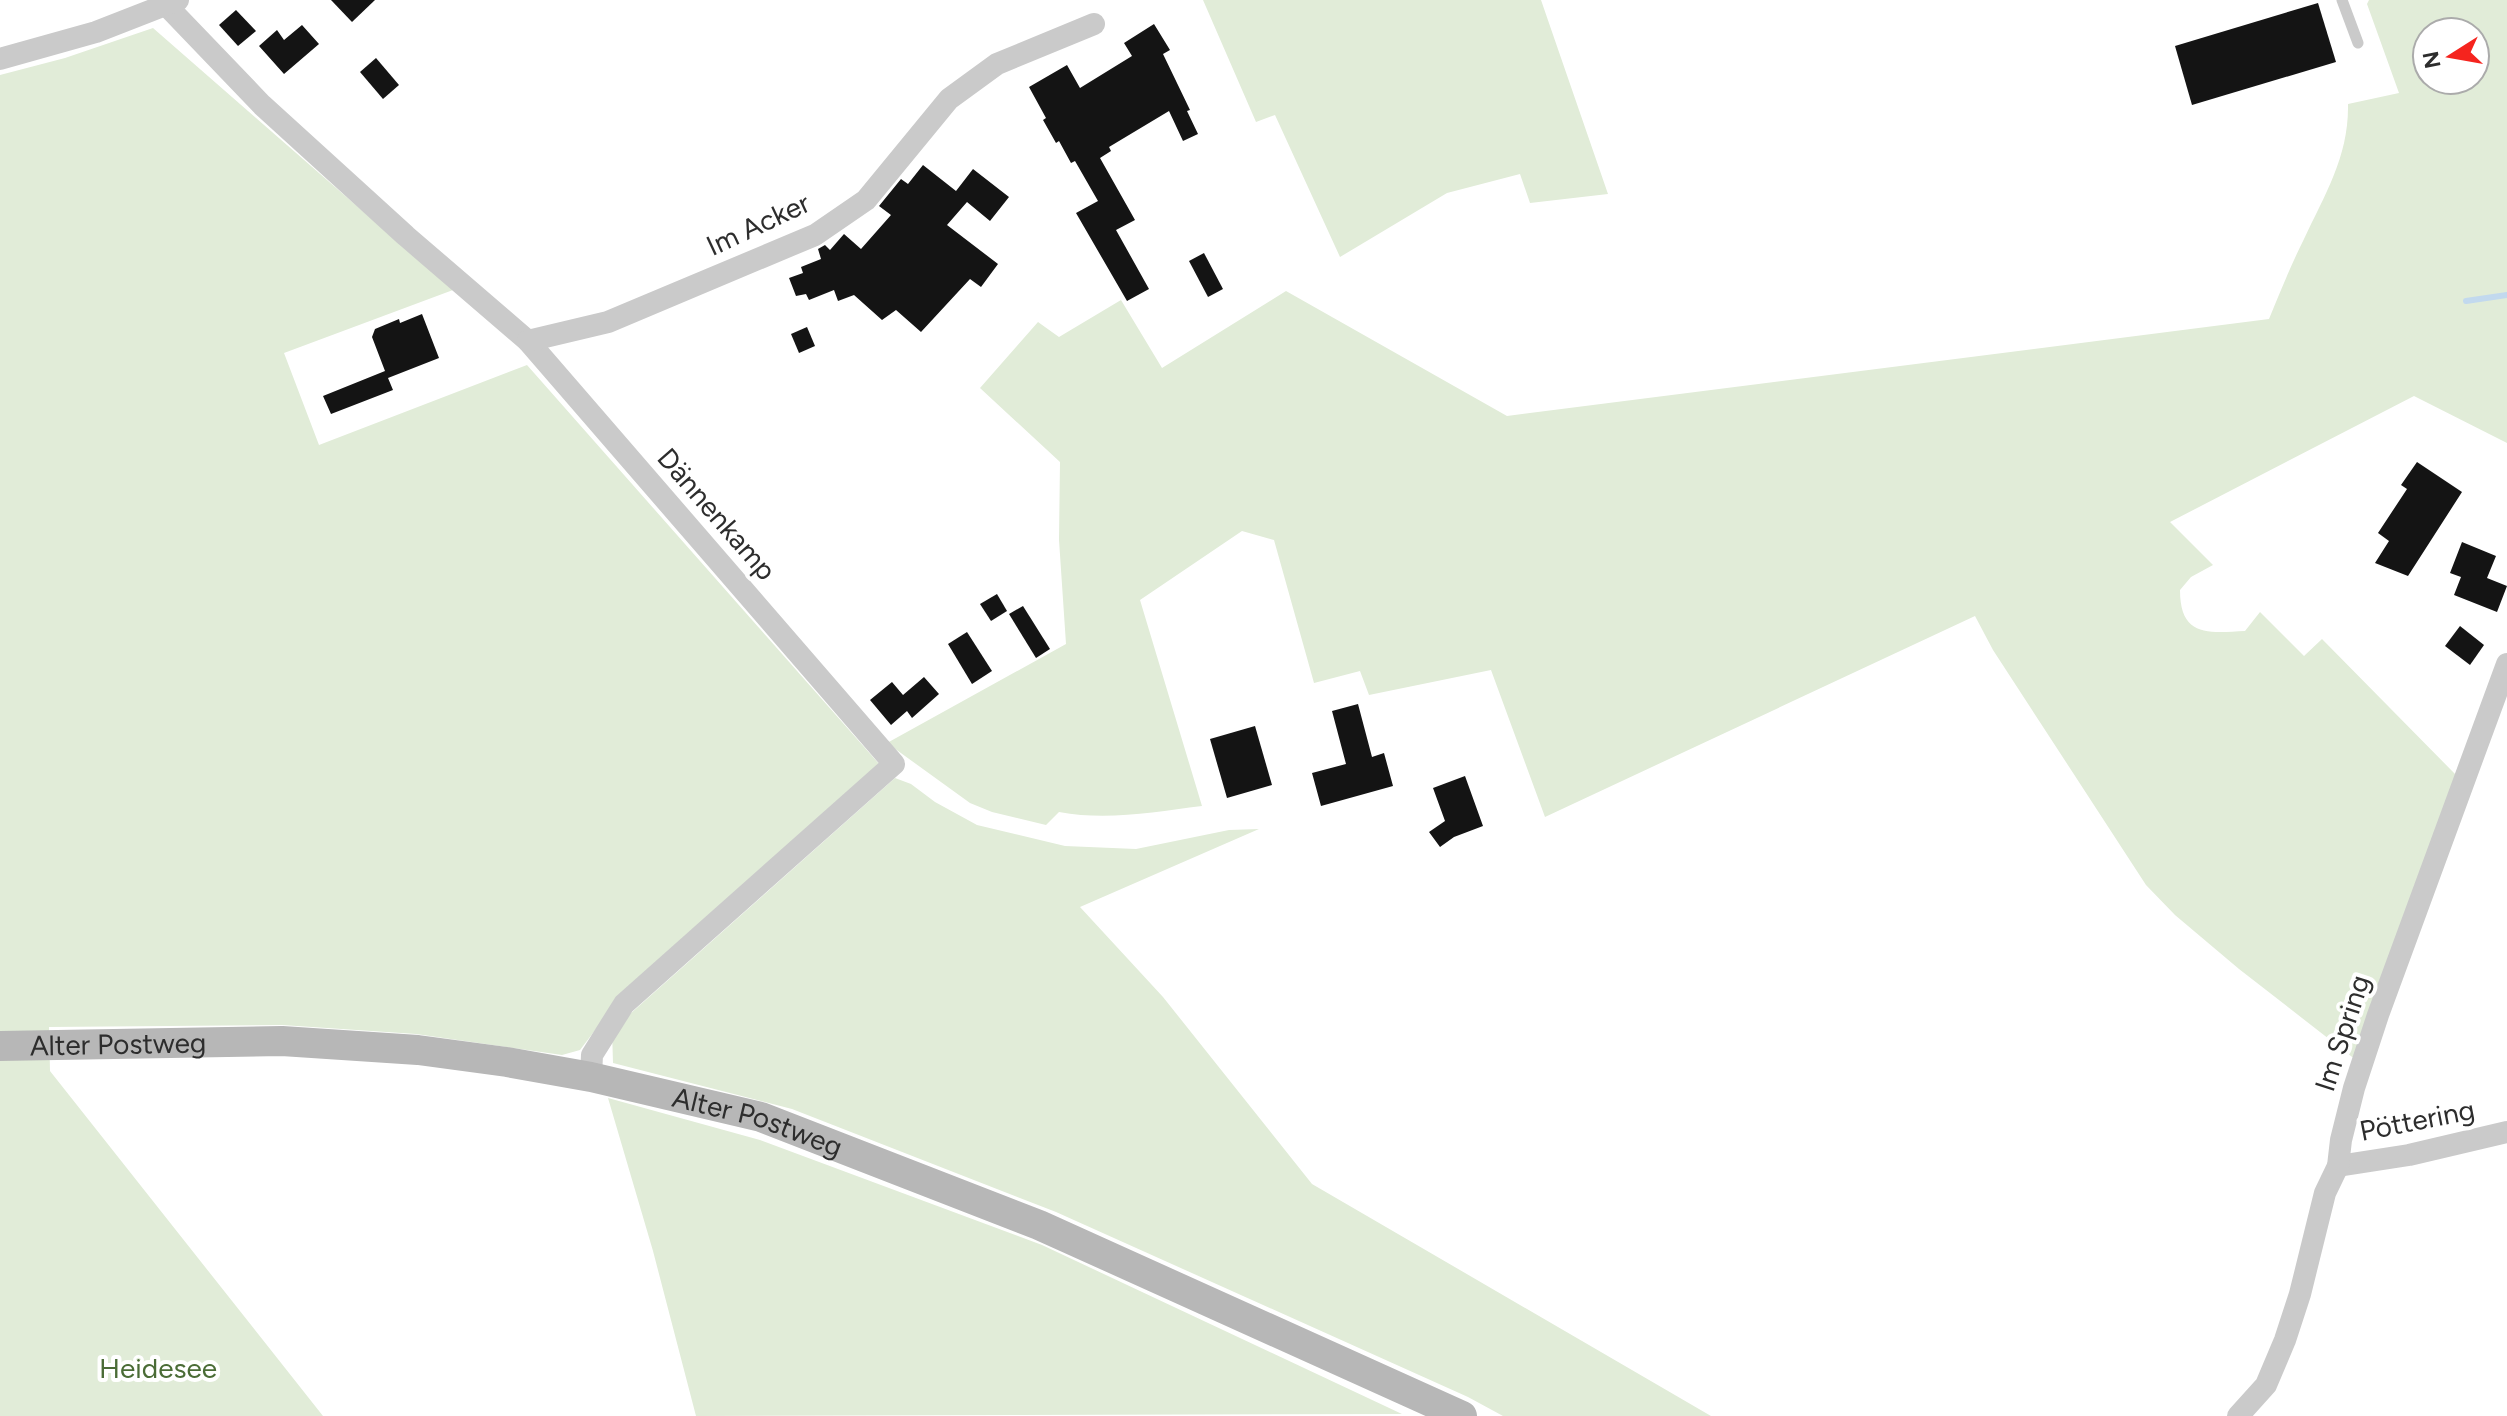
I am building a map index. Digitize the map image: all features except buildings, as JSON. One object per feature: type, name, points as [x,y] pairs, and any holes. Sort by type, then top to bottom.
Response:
[{"type":"main road","name":"Alter Postweg","points":[[0,1046],[282,1041],[418,1050],[591,1077],[761,1117],[1039,1225],[1462,1416]]},
{"type":"street","points":[[0,59],[96,32],[173,3]]},
{"type":"street","name":"Dännenkamp","points":[[173,3],[262,105],[406,236],[528,341],[894,764],[624,1004],[592,1055],[591,1077]]},
{"type":"street","name":"Im Acker","points":[[528,341],[608,322],[815,235],[866,200],[949,99],[997,64],[1094,24]]},
{"type":"street","name":"Im Spring","points":[[2238,1416],[2266,1385],[2285,1340],[2325,1193],[2338,1166],[2354,1088],[2507,664]]},
{"type":"street","name":"Pöttering","points":[[2338,1166],[2409,1155],[2507,1132]]},
{"type":"lane","points":[[2342,0],[2358,43]]},
{"type":"green space","points":[[1203,0],[1541,0],[1608,194],[1530,203],[1520,174],[1447,193],[1340,257],[1275,115],[1256,122]]},
{"type":"green space","points":[[2369,0],[2507,0],[2507,443],[2414,396],[2170,522],[2213,565],[2191,577],[2180,590],[2181,605],[2191,624],[2208,631],[2245,631],[2260,612],[2304,656],[2322,639],[2457,776],[2356,1060],[2239,969],[2175,915],[2146,885],[1993,650],[1975,616],[1545,817],[1491,670],[1369,695],[1360,671],[1314,683],[1274,540],[1242,531],[1140,600],[1202,806],[1113,816],[1059,812],[1046,825],[992,812],[970,803],[887,743],[1066,644],[1059,540],[1060,462],[980,388],[1038,322],[1059,337],[1121,300],[1162,368],[1286,291],[1507,416],[2269,319],[2340,158],[2348,104],[2399,93],[2367,4]]},
{"type":"green space","name":"Heidesee","points":[[153,28],[453,290],[284,353],[319,445],[527,365],[880,765],[618,1000],[580,1050],[562,1055],[416,1034],[282,1025],[49,1027],[50,1071],[323,1416],[0,1416],[0,75],[65,58]]},
{"type":"green space","points":[[895,778],[911,784],[935,802],[977,825],[1065,846],[1136,849],[1229,830],[1259,829],[1080,907],[1163,997],[1312,1184],[1711,1416],[1503,1416],[1468,1397],[1056,1212],[792,1109],[613,1063],[612,1030]]},
{"type":"green space","points":[[608,1098],[760,1140],[1042,1245],[1402,1414],[696,1416],[653,1251]]},
{"type":"waterway","points":[[2466,301],[2507,295]]}]
